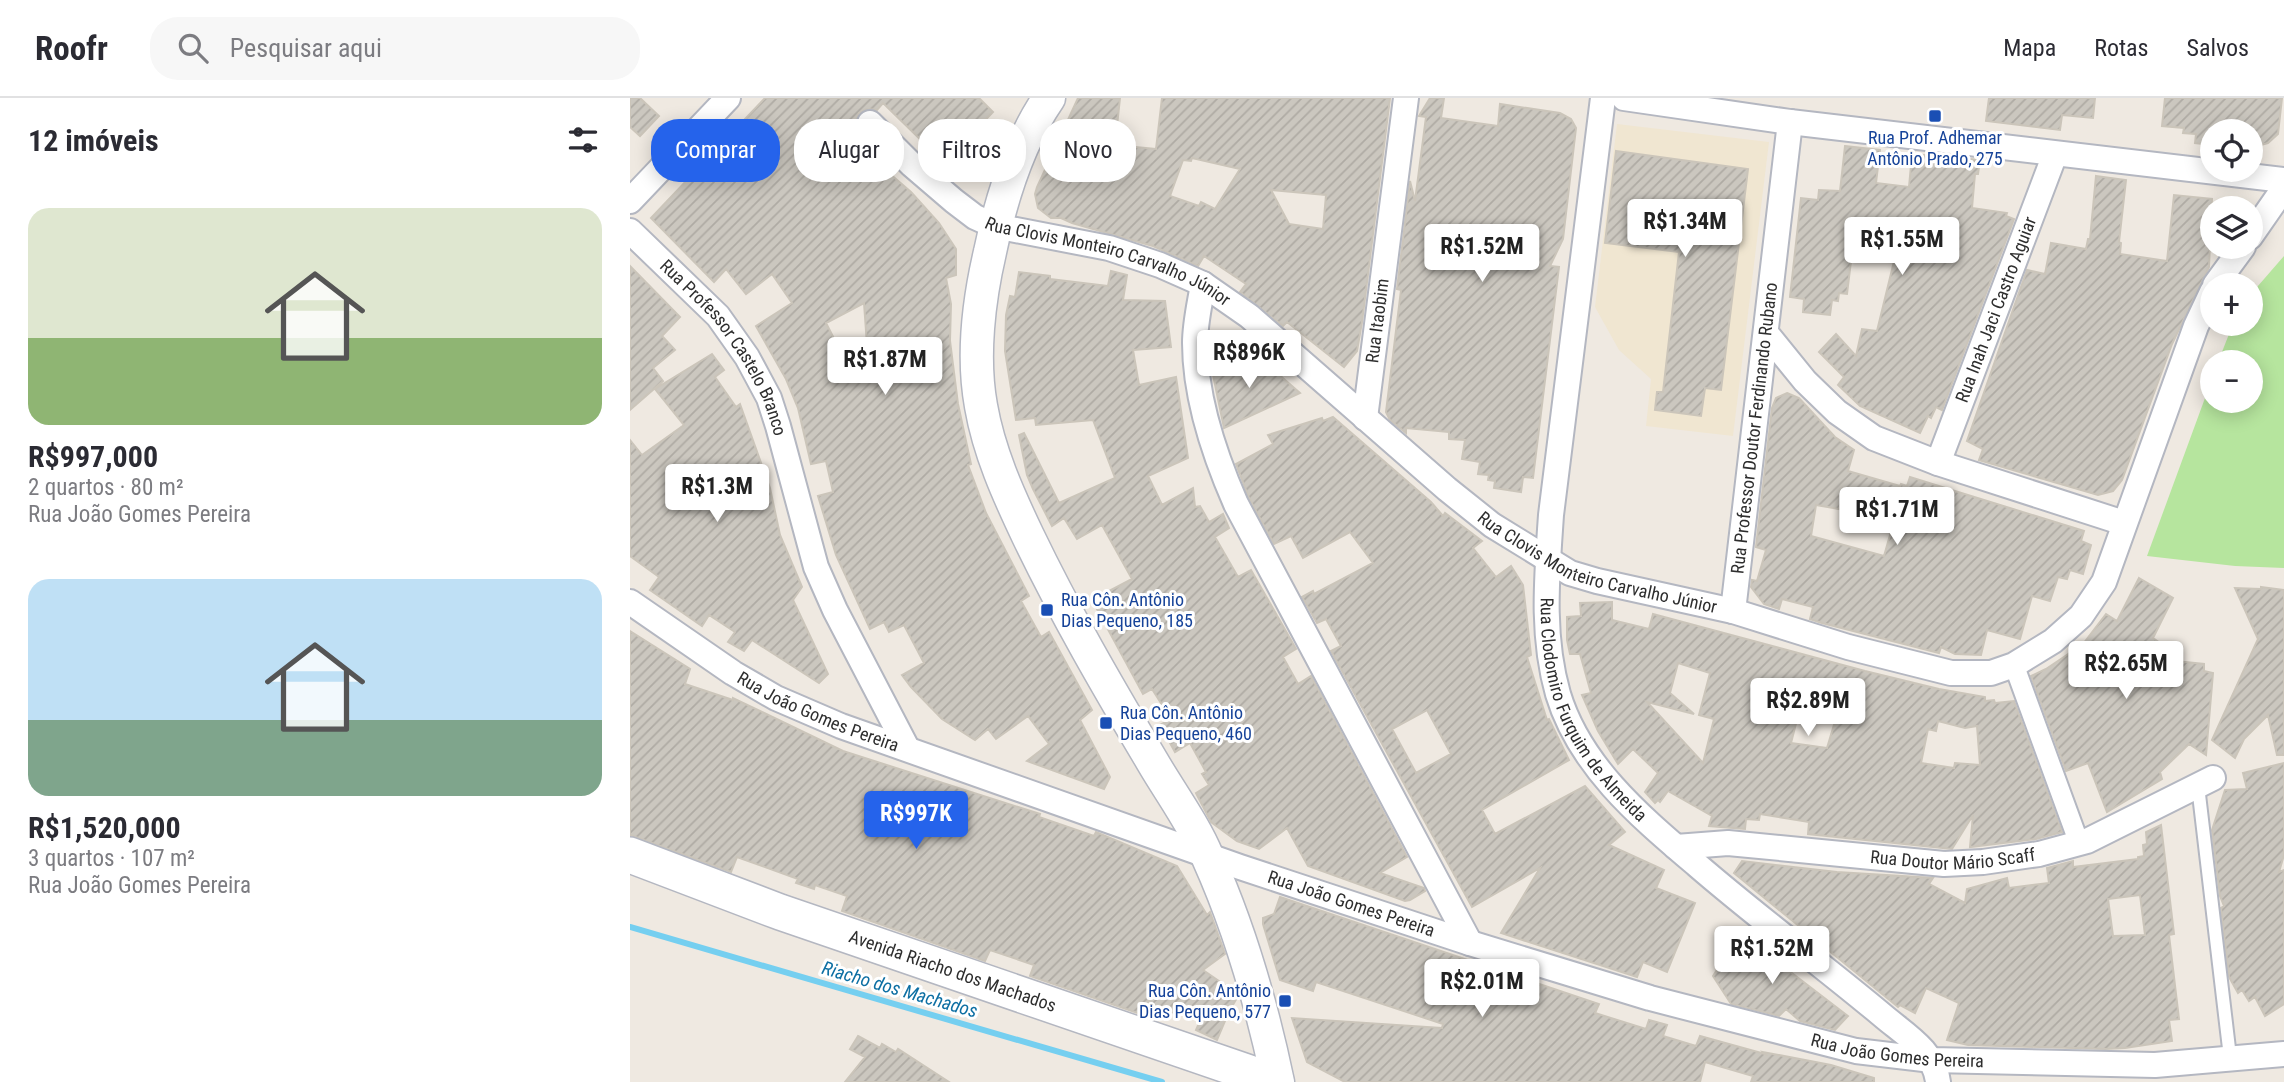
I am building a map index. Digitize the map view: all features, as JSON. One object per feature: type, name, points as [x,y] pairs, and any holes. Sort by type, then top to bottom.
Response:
[{"type":"main road","name":"Avenida Riacho dos Machados","points":[[630,855],[780,912],[1277,1082]]},
{"type":"street","points":[[630,201],[728,98]]},
{"type":"street","points":[[1049,98],[1039,113],[1012,172],[995,226],[982,287],[977,346],[980,404],[994,461],[1048,578],[1094,663],[1208,856],[1253,979],[1277,1082]]},
{"type":"street","name":"Rua Itaobim","points":[[1365,418],[1406,98]]},
{"type":"street","name":"Rua Clodomiro Furquim de Almeida","points":[[1603,98],[1548,561],[1546,621],[1549,655],[1559,696],[1582,747],[1616,792],[1676,848],[1862,998],[1935,1071]]},
{"type":"street","points":[[1624,98],[1790,122],[2284,180]]},
{"type":"street","name":"Rua Professor Doutor Ferdinando Rubano","points":[[1733,611],[1790,122]]},
{"type":"street","name":"Rua Inah Jaci Castro Aguiar","points":[[1938,463],[2055,153]]},
{"type":"street","name":"Rua Clovis Monteiro Carvalho Júnior","points":[[904,155],[954,201],[975,217],[995,226],[1109,248],[1160,265],[1203,284],[1249,316],[1447,489],[1492,524],[1548,561],[1570,572],[1597,581],[1733,611],[1848,647],[1951,673],[1990,673],[2014,665],[2053,641],[2081,616],[2104,582],[2200,318]]},
{"type":"street","points":[[2263,218],[2284,188]]},
{"type":"street","name":"Rua Professor Castelo Branco","points":[[630,231],[718,316],[747,358],[768,398],[778,426],[816,567],[835,610],[907,748]]},
{"type":"street","points":[[1203,284],[1195,340],[1198,389],[1221,471],[1236,504],[1470,943]]},
{"type":"street","points":[[1766,333],[1805,381],[1836,412],[1874,438],[1938,463],[2124,523]]},
{"type":"street","name":"Rua João Gomes Pereira","points":[[630,602],[733,673],[776,698],[841,726],[1208,856],[1470,943],[1650,998],[1935,1071],[2003,1063],[2155,1065],[2279,1050]]},
{"type":"street","points":[[2014,665],[2079,843]]},
{"type":"street","name":"Rua Doutor Mário Scaff","points":[[1676,848],[1728,843],[1944,864],[1983,862],[2039,854],[2079,843],[2206,782]]},
{"type":"lane","points":[[2206,782],[2230,1057]]},
{"type":"shaded area","points":[[1617,124],[1769,142],[1733,436],[1646,426],[1651,379],[1619,350],[1595,307]]},
{"type":"green space","points":[[2284,256],[2284,568],[2235,566],[2147,556],[2200,412],[2263,413],[2263,350],[2223,350],[2228,336],[2263,336],[2263,280]]},
{"type":"building","points":[[630,98],[640,98],[659,116],[651,119],[651,124],[640,136],[630,127]]},
{"type":"building","points":[[765,98],[979,98],[993,112],[986,119],[918,119],[918,137],[904,123],[904,119],[899,119],[883,103],[877,110],[867,109],[859,113],[856,119],[794,119],[794,182],[899,182],[939,223],[956,249],[956,275],[946,278],[951,304],[950,341],[958,404],[971,464],[968,465],[986,513],[1029,596],[1021,601],[1041,637],[1049,632],[1092,710],[1080,720],[1110,777],[1104,789],[1027,761],[1049,744],[1028,716],[996,739],[988,729],[975,740],[942,719],[911,687],[902,675],[924,663],[904,625],[889,632],[884,622],[870,629],[836,555],[818,496],[833,492],[826,461],[811,464],[798,408],[786,379],[756,326],[792,303],[772,274],[746,294],[726,269],[714,282],[651,218],[685,182],[780,182],[780,119],[745,119]],"holes":[[[864,303],[867,345],[843,356],[826,323]]]},
{"type":"building","points":[[1078,98],[1120,98],[1118,119],[1068,119]]},
{"type":"building","points":[[1162,98],[1390,98],[1362,322],[1357,351],[1344,367],[1287,322],[1283,326],[1240,292],[1246,284],[1204,256],[1198,266],[1153,246],[1061,218],[1051,218],[1038,208],[1035,194],[1040,180],[1136,182],[1136,147],[1156,149]],"holes":[[[1192,158],[1240,169],[1215,209],[1201,202],[1199,206],[1170,196],[1183,160],[1191,161]],[[1271,190],[1326,195],[1323,229],[1289,224]]]},
{"type":"building","points":[[1430,98],[1444,98],[1441,118],[1498,126],[1500,104],[1560,113],[1571,119],[1576,128],[1563,239],[1550,266],[1559,267],[1533,478],[1523,477],[1521,492],[1494,488],[1495,481],[1488,480],[1489,475],[1478,474],[1480,462],[1462,459],[1465,440],[1449,439],[1449,432],[1406,428],[1406,433],[1390,420],[1386,412],[1401,290],[1397,289],[1410,181],[1415,201],[1426,117],[1419,116]]},
{"type":"building","points":[[1989,98],[2095,98],[2093,118],[2062,115],[2060,130],[1986,121]]},
{"type":"building","points":[[2165,98],[2282,98],[2278,134],[2263,144],[2263,119],[2200,119],[2200,144],[2195,143],[2196,134],[2183,133],[2184,128],[2162,126]]},
{"type":"building","points":[[1845,146],[1880,150],[1876,183],[1909,187],[1912,154],[1980,160],[1978,174],[1975,174],[1972,208],[2007,213],[2006,216],[2014,219],[1942,410],[1936,407],[1920,433],[1860,406],[1838,385],[1844,377],[1819,352],[1836,334],[1856,356],[1862,329],[1877,331],[1897,249],[1853,245],[1847,294],[1839,293],[1838,301],[1832,300],[1830,315],[1803,312],[1804,299],[1790,297],[1801,198],[1818,200],[1819,190],[1840,191]]},
{"type":"building","points":[[1616,151],[1748,169],[1721,390],[1705,388],[1701,416],[1655,410],[1657,392],[1663,392],[1679,252],[1605,243]]},
{"type":"building","points":[[2096,176],[2126,180],[2120,254],[2167,261],[2174,195],[2200,198],[2200,259],[2209,259],[2206,273],[2200,273],[2200,286],[2172,344],[2122,480],[2113,491],[2098,495],[1979,460],[1983,449],[1967,441],[2027,270],[2045,274],[2051,243],[2086,249],[2090,239]]},
{"type":"building","points":[[630,266],[680,317],[662,336],[675,350],[653,368],[663,381],[630,410]]},
{"type":"building","points":[[1111,271],[1127,275],[1123,300],[1165,301],[1171,347],[1133,350],[1139,385],[1176,377],[1188,458],[1148,476],[1162,505],[1193,488],[1195,507],[1200,506],[1209,522],[1223,514],[1229,528],[1215,537],[1238,577],[1251,570],[1296,649],[1283,657],[1298,684],[1311,676],[1407,857],[1380,873],[1424,888],[1425,891],[1410,900],[1405,901],[1308,866],[1287,828],[1259,849],[1237,841],[1211,822],[1196,793],[1209,785],[1202,774],[1206,772],[1190,743],[1175,752],[1160,725],[1171,719],[1152,689],[1143,694],[1092,600],[1132,579],[1102,525],[1077,539],[1064,518],[1052,526],[1033,489],[1027,475],[1019,435],[1024,433],[1059,503],[1115,478],[1093,420],[1036,425],[1035,418],[1016,420],[1005,351],[1006,315],[1010,296],[1015,297],[1019,272],[1108,286]]},
{"type":"building","points":[[712,354],[724,370],[715,377],[736,407],[740,404],[770,488],[780,535],[802,587],[793,600],[828,674],[819,683],[752,640],[744,651],[728,642],[735,632],[709,615],[702,626],[650,590],[659,577],[630,556],[630,440],[642,455],[684,425],[655,389]]},
{"type":"building","points":[[1262,360],[1300,393],[1224,428],[1212,370]]},
{"type":"building","points":[[1787,393],[1799,398],[1835,437],[1854,450],[1848,471],[1900,486],[1907,486],[1910,477],[2084,531],[2081,541],[2091,545],[2083,574],[2070,570],[2067,579],[2058,577],[2050,601],[2032,596],[2020,639],[1987,630],[1981,655],[1955,654],[1941,647],[1939,653],[1822,623],[1810,619],[1813,607],[1782,599],[1779,609],[1764,604],[1751,587],[1752,580],[1757,581],[1766,550],[1756,547],[1772,408],[1776,398]],"holes":[[[1816,505],[1839,509],[1840,506],[1894,521],[1884,556],[1811,536]]]},
{"type":"building","points":[[1333,417],[1431,502],[1443,516],[1445,513],[1482,541],[1473,548],[1496,577],[1511,566],[1523,585],[1531,655],[1527,657],[1547,720],[1549,719],[1569,760],[1482,810],[1495,834],[1585,786],[1625,832],[1609,845],[1664,870],[1656,888],[1695,903],[1667,972],[1643,962],[1637,977],[1501,933],[1540,868],[1472,907],[1331,651],[1341,646],[1326,619],[1317,623],[1302,597],[1313,591],[1314,594],[1373,563],[1350,532],[1303,558],[1291,536],[1274,544],[1249,498],[1236,464],[1273,444],[1268,435],[1322,418],[1323,421]],"holes":[[[1427,710],[1451,754],[1416,773],[1392,729]]]},
{"type":"building","points":[[2139,578],[2173,598],[2153,638],[2170,650],[2169,668],[2176,661],[2204,664],[2204,671],[2213,673],[2206,755],[2189,744],[2160,772],[2162,779],[2107,812],[2088,763],[2066,771],[2031,676],[2083,644],[2106,614],[2117,621]]},
{"type":"building","points":[[2235,588],[2284,590],[2284,755],[2277,755],[2268,715],[2244,739],[2235,758],[2212,740],[2258,639]]},
{"type":"building","points":[[1612,602],[1612,620],[1649,629],[1653,614],[1865,671],[1985,697],[1985,701],[2014,701],[2062,832],[2036,839],[1970,847],[1973,815],[1952,849],[1808,834],[1809,822],[1760,814],[1759,820],[1746,819],[1745,829],[1709,826],[1712,816],[1668,791],[1660,802],[1658,800],[1655,803],[1645,792],[1658,773],[1633,749],[1618,764],[1598,731],[1582,695],[1591,693],[1580,654],[1570,654],[1567,640],[1567,617],[1581,616],[1580,603]],"holes":[[[1678,663],[1710,673],[1699,715],[1714,719],[1703,763],[1647,702],[1694,714],[1670,693]],[[1800,708],[1836,718],[1827,748],[1791,743]],[[1938,721],[1965,728],[1977,726],[1980,765],[1955,763],[1954,768],[1921,763],[1928,729],[1936,731]]]},
{"type":"building","points":[[630,631],[690,669],[685,684],[733,698],[843,751],[1040,814],[1039,817],[1094,836],[1096,832],[1177,866],[1207,915],[1210,912],[1225,954],[1203,970],[1229,988],[1226,992],[1237,998],[1224,1020],[1217,1040],[1196,1030],[1200,1021],[1162,1009],[1158,1020],[1030,976],[1034,965],[990,950],[985,961],[842,911],[847,896],[815,885],[814,889],[796,883],[798,879],[737,857],[731,872],[630,835]]},
{"type":"building","points":[[2284,763],[2284,855],[2279,872],[2284,870],[2284,1004],[2265,1016],[2255,997],[2249,1001],[2242,990],[2238,993],[2229,977],[2221,908],[2224,906],[2220,896],[2212,830],[2225,790],[2247,789],[2243,773]]},
{"type":"building","points":[[2161,825],[2174,934],[2169,935],[2179,1019],[2169,1020],[2172,1041],[2125,1048],[1968,1045],[1947,1040],[1959,1003],[1926,988],[1915,1013],[1900,1005],[1898,1007],[1734,873],[1742,861],[1837,872],[1933,878],[1929,884],[1965,903],[1967,889],[2007,878],[2009,888],[2049,883],[2047,868],[2073,861],[2073,867],[2138,859],[2144,856],[2146,832]],"holes":[[[2140,895],[2145,935],[2113,936],[2108,899]]]},
{"type":"building","points":[[1280,897],[1599,1004],[1595,1013],[1646,1029],[1649,1020],[1667,1025],[1663,1036],[1696,1046],[1700,1036],[1765,1054],[1763,1052],[1831,1065],[1874,1078],[1874,1082],[1751,1082],[1753,1076],[1705,1062],[1700,1082],[1345,1082],[1307,1062],[1292,1018],[1442,1028],[1443,1024],[1316,982],[1313,991],[1280,980],[1263,918],[1274,914]]},
{"type":"building","points":[[1742,931],[1848,1016],[1835,1030],[1800,1021],[1786,1009],[1779,1016],[1731,1004],[1713,976]]},
{"type":"building","points":[[858,1036],[880,1048],[882,1044],[896,1052],[898,1049],[949,1082],[845,1082],[865,1057],[850,1049]]},
{"type":"waterway","name":"Riacho dos Machados","points":[[630,927],[1162,1082]]},
{"type":"place","name":"Rua Prof. Adhemar Antônio Prado, 275","points":[[1935,116]]},
{"type":"place","name":"Rua Côn. Antônio Dias Pequeno, 185","points":[[1047,610]]},
{"type":"place","name":"Rua Côn. Antônio Dias Pequeno, 460","points":[[1106,723]]},
{"type":"place","name":"Rua Côn. Antônio Dias Pequeno, 577","points":[[1285,1001]]}]
